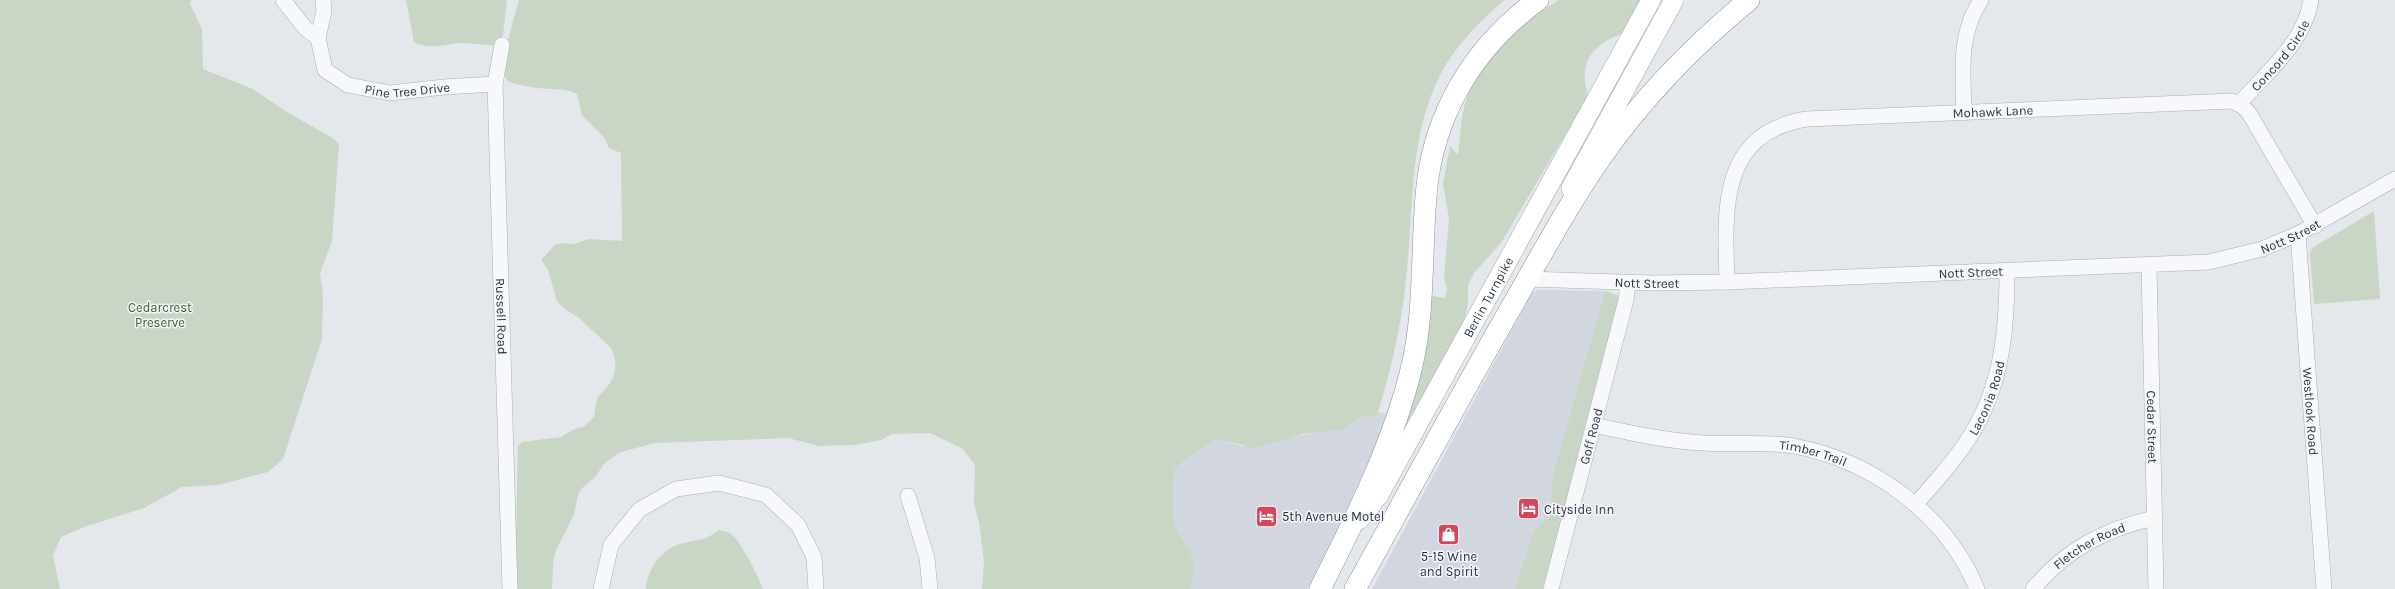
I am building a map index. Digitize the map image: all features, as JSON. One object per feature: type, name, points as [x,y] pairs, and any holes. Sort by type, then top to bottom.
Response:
[{"type":"highway","points":[[1347,533],[1389,440],[1410,372],[1421,309],[1428,177],[1440,126],[1458,86],[1485,48],[1510,22],[1538,0]]},
{"type":"highway","points":[[1527,279],[1591,172],[1624,126],[1690,54],[1749,0]]},
{"type":"highway","name":"Berlin Turnpike","points":[[1355,589],[1527,279]]},
{"type":"highway","name":"Berlin Turnpike","points":[[1320,589],[1347,533]]},
{"type":"main road","name":"Berlin Turnpike","points":[[1347,533],[1379,495],[1651,0]]},
{"type":"main road","name":"Berlin Turnpike","points":[[1527,279],[1539,246],[1674,0]]},
{"type":"main road","points":[[1497,278],[1527,279]]},
{"type":"street","points":[[283,0],[305,28],[318,38],[324,12],[323,0]]},
{"type":"street","points":[[1964,112],[1964,42],[1970,20],[1981,0]]},
{"type":"street","name":"Concord Circle","points":[[2239,104],[2300,33],[2308,17],[2311,0]]},
{"type":"street","name":"Pine Tree Drive","points":[[318,38],[325,70],[348,84],[390,93],[444,87],[495,84]]},
{"type":"street","name":"Russell Road","points":[[502,45],[495,84],[510,589]]},
{"type":"street","name":"Mohawk Lane","points":[[1727,282],[1726,213],[1729,189],[1742,159],[1755,144],[1767,134],[1785,125],[1807,120],[1964,112],[2223,101],[2239,104]]},
{"type":"street","points":[[2239,104],[2252,118],[2315,226]]},
{"type":"street","name":"Nott Street","points":[[1527,279],[1628,283],[1727,282],[2149,265],[2223,259],[2262,249],[2298,234],[2315,226],[2395,179]]},
{"type":"street","name":"Westlook Road","points":[[2298,234],[2324,589]]},
{"type":"street","name":"Cedar Street","points":[[2149,265],[2156,589]]},
{"type":"street","name":"Laconia Road","points":[[1916,504],[1966,443],[1991,394],[2004,339],[2007,271]]},
{"type":"street","name":"Goff Road","points":[[1551,589],[1626,300],[1628,283]]},
{"type":"street","name":"Timber Trail","points":[[1594,425],[1680,442],[1773,444],[1810,450],[1863,469],[1892,486],[1916,504],[1951,543],[1977,589]]},
{"type":"street","points":[[601,589],[611,545],[639,510],[676,489],[719,483],[766,495],[798,525],[814,557],[816,589]]},
{"type":"street","points":[[908,496],[927,558],[930,589]]},
{"type":"street","name":"Fletcher Road","points":[[2034,589],[2055,566],[2083,544],[2117,528],[2154,518]]},
{"type":"shaded area","points":[[1538,290],[1605,291],[1551,481],[1553,514],[1533,531],[1515,589],[1372,589],[1532,293]]},
{"type":"shaded area","points":[[1378,412],[1388,414],[1377,449],[1312,589],[1190,589],[1194,571],[1193,558],[1173,522],[1173,482],[1175,469],[1185,460],[1217,439],[1242,446],[1268,445],[1279,440],[1348,426],[1361,417],[1377,416]]},
{"type":"green space","name":"Cedarcrest Preserve","points":[[0,0],[191,0],[190,4],[202,29],[203,69],[253,89],[282,109],[334,139],[339,144],[332,241],[320,273],[323,295],[322,339],[283,459],[268,472],[218,485],[182,487],[144,508],[84,527],[61,537],[53,556],[60,589],[0,589]]},
{"type":"green space","points":[[406,0],[507,0],[503,35],[496,46],[461,43],[425,46],[414,42]]},
{"type":"green space","points":[[519,0],[1504,0],[1488,14],[1453,54],[1435,87],[1426,112],[1419,137],[1415,163],[1403,307],[1392,363],[1377,416],[1361,417],[1343,429],[1303,434],[1255,448],[1217,439],[1185,460],[1175,469],[1173,482],[1173,522],[1193,558],[1194,571],[1190,589],[982,589],[984,561],[979,522],[974,504],[975,465],[963,449],[930,433],[892,434],[881,440],[855,445],[819,446],[788,438],[654,443],[618,453],[603,465],[596,476],[581,489],[578,495],[574,515],[556,550],[553,563],[552,589],[515,589],[518,446],[522,442],[561,437],[572,430],[585,426],[594,417],[597,398],[611,381],[615,370],[614,356],[611,348],[578,317],[567,311],[557,301],[548,270],[541,260],[555,245],[561,243],[575,244],[588,239],[622,241],[621,153],[609,148],[604,137],[582,115],[577,94],[563,90],[535,88],[517,84],[508,81],[505,74],[508,42]]},
{"type":"green space","points":[[1559,0],[1642,0],[1624,33],[1603,43],[1590,56],[1585,73],[1585,83],[1588,96],[1501,243],[1474,273],[1468,285],[1468,304],[1461,334],[1383,475],[1429,321],[1432,296],[1445,298],[1447,289],[1444,278],[1449,218],[1443,184],[1450,146],[1458,155],[1462,117],[1468,94],[1487,62],[1500,47],[1529,21]]},
{"type":"green space","points":[[2374,211],[2380,299],[2314,304],[2310,254],[2312,248]]},
{"type":"green space","points":[[1605,291],[1617,295],[1619,303],[1543,589],[1515,589],[1533,531],[1553,514],[1551,481]]},
{"type":"green space","points":[[718,530],[728,532],[738,542],[753,567],[763,589],[646,589],[649,574],[652,568],[656,561],[667,551],[680,544],[709,537]]},
{"type":"place","name":"Cityside Inn","points":[[1528,509]]},
{"type":"place","name":"5th Avenue Motel","points":[[1266,516]]},
{"type":"place","name":"5-15 Wine and Spirit","points":[[1449,534]]}]
